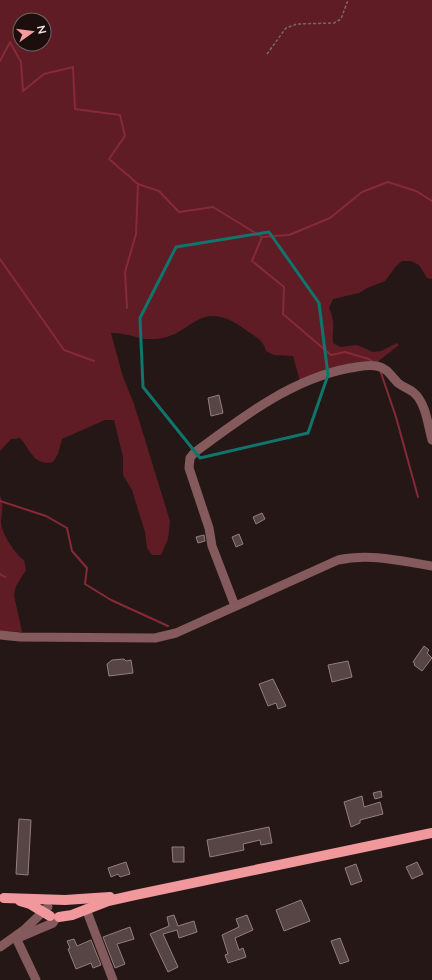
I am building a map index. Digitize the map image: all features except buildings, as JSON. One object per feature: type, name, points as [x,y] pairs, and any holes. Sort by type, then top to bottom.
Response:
[{"type":"main road","points":[[2,898],[72,914],[108,901],[432,833]]},
{"type":"main road","points":[[2,898],[53,910],[135,895]]},
{"type":"street","points":[[235,606],[212,546],[209,528],[189,468],[190,458],[194,453],[285,391],[314,378],[362,366],[377,366],[383,368],[398,382],[414,393],[421,403],[432,440]]},
{"type":"street","points":[[0,635],[20,637],[155,638],[176,634],[338,560],[371,556],[432,566]]},
{"type":"street","points":[[32,906],[36,913],[35,921]]},
{"type":"street","points":[[86,909],[113,980]]},
{"type":"street","points":[[13,940],[35,921],[53,910]]},
{"type":"street","points":[[0,947],[13,940],[53,910]]},
{"type":"street","points":[[13,940],[36,980]]},
{"type":"path","points":[[267,54],[286,28],[297,24],[334,23],[340,19],[348,0]]},
{"type":"highlighted area","points":[[269,232],[319,303],[328,375],[308,433],[200,458],[143,387],[140,318],[176,247]]},
{"type":"shaded area","points":[[0,0],[432,0],[432,279],[427,278],[419,265],[411,261],[402,261],[396,266],[385,281],[359,293],[333,299],[329,308],[333,322],[333,343],[340,347],[357,345],[373,352],[381,351],[397,343],[399,345],[376,363],[300,381],[293,356],[274,355],[266,351],[261,341],[246,330],[230,320],[216,316],[206,317],[196,321],[178,333],[166,337],[148,339],[111,333],[123,377],[134,404],[170,521],[168,539],[161,555],[152,555],[147,548],[145,532],[132,490],[123,475],[123,457],[114,420],[105,420],[62,439],[58,454],[53,462],[41,462],[33,456],[20,438],[11,439],[0,451]]},
{"type":"shaded area","points":[[0,496],[2,505],[1,525],[5,536],[20,557],[24,560],[26,570],[16,586],[14,595],[22,632],[0,631]]},
{"type":"waterway","points":[[0,61],[10,42],[21,62],[23,91],[44,74],[73,67],[75,109],[120,115],[125,136],[109,159],[138,184],[159,191],[179,212],[213,207],[262,237],[289,235],[330,218],[362,192],[388,182],[416,191],[432,201]]},
{"type":"waterway","points":[[127,308],[125,272],[136,234],[138,184]]},
{"type":"waterway","points":[[262,237],[252,261],[284,287],[283,314],[331,355],[345,352],[372,361]]},
{"type":"waterway","points":[[0,259],[64,350],[94,361]]},
{"type":"waterway","points":[[380,370],[396,417],[418,497]]},
{"type":"waterway","points":[[0,501],[46,516],[67,528],[72,551],[87,568],[85,584],[111,600],[168,626]]},
{"type":"waterway","points":[[0,574],[5,577]]}]
